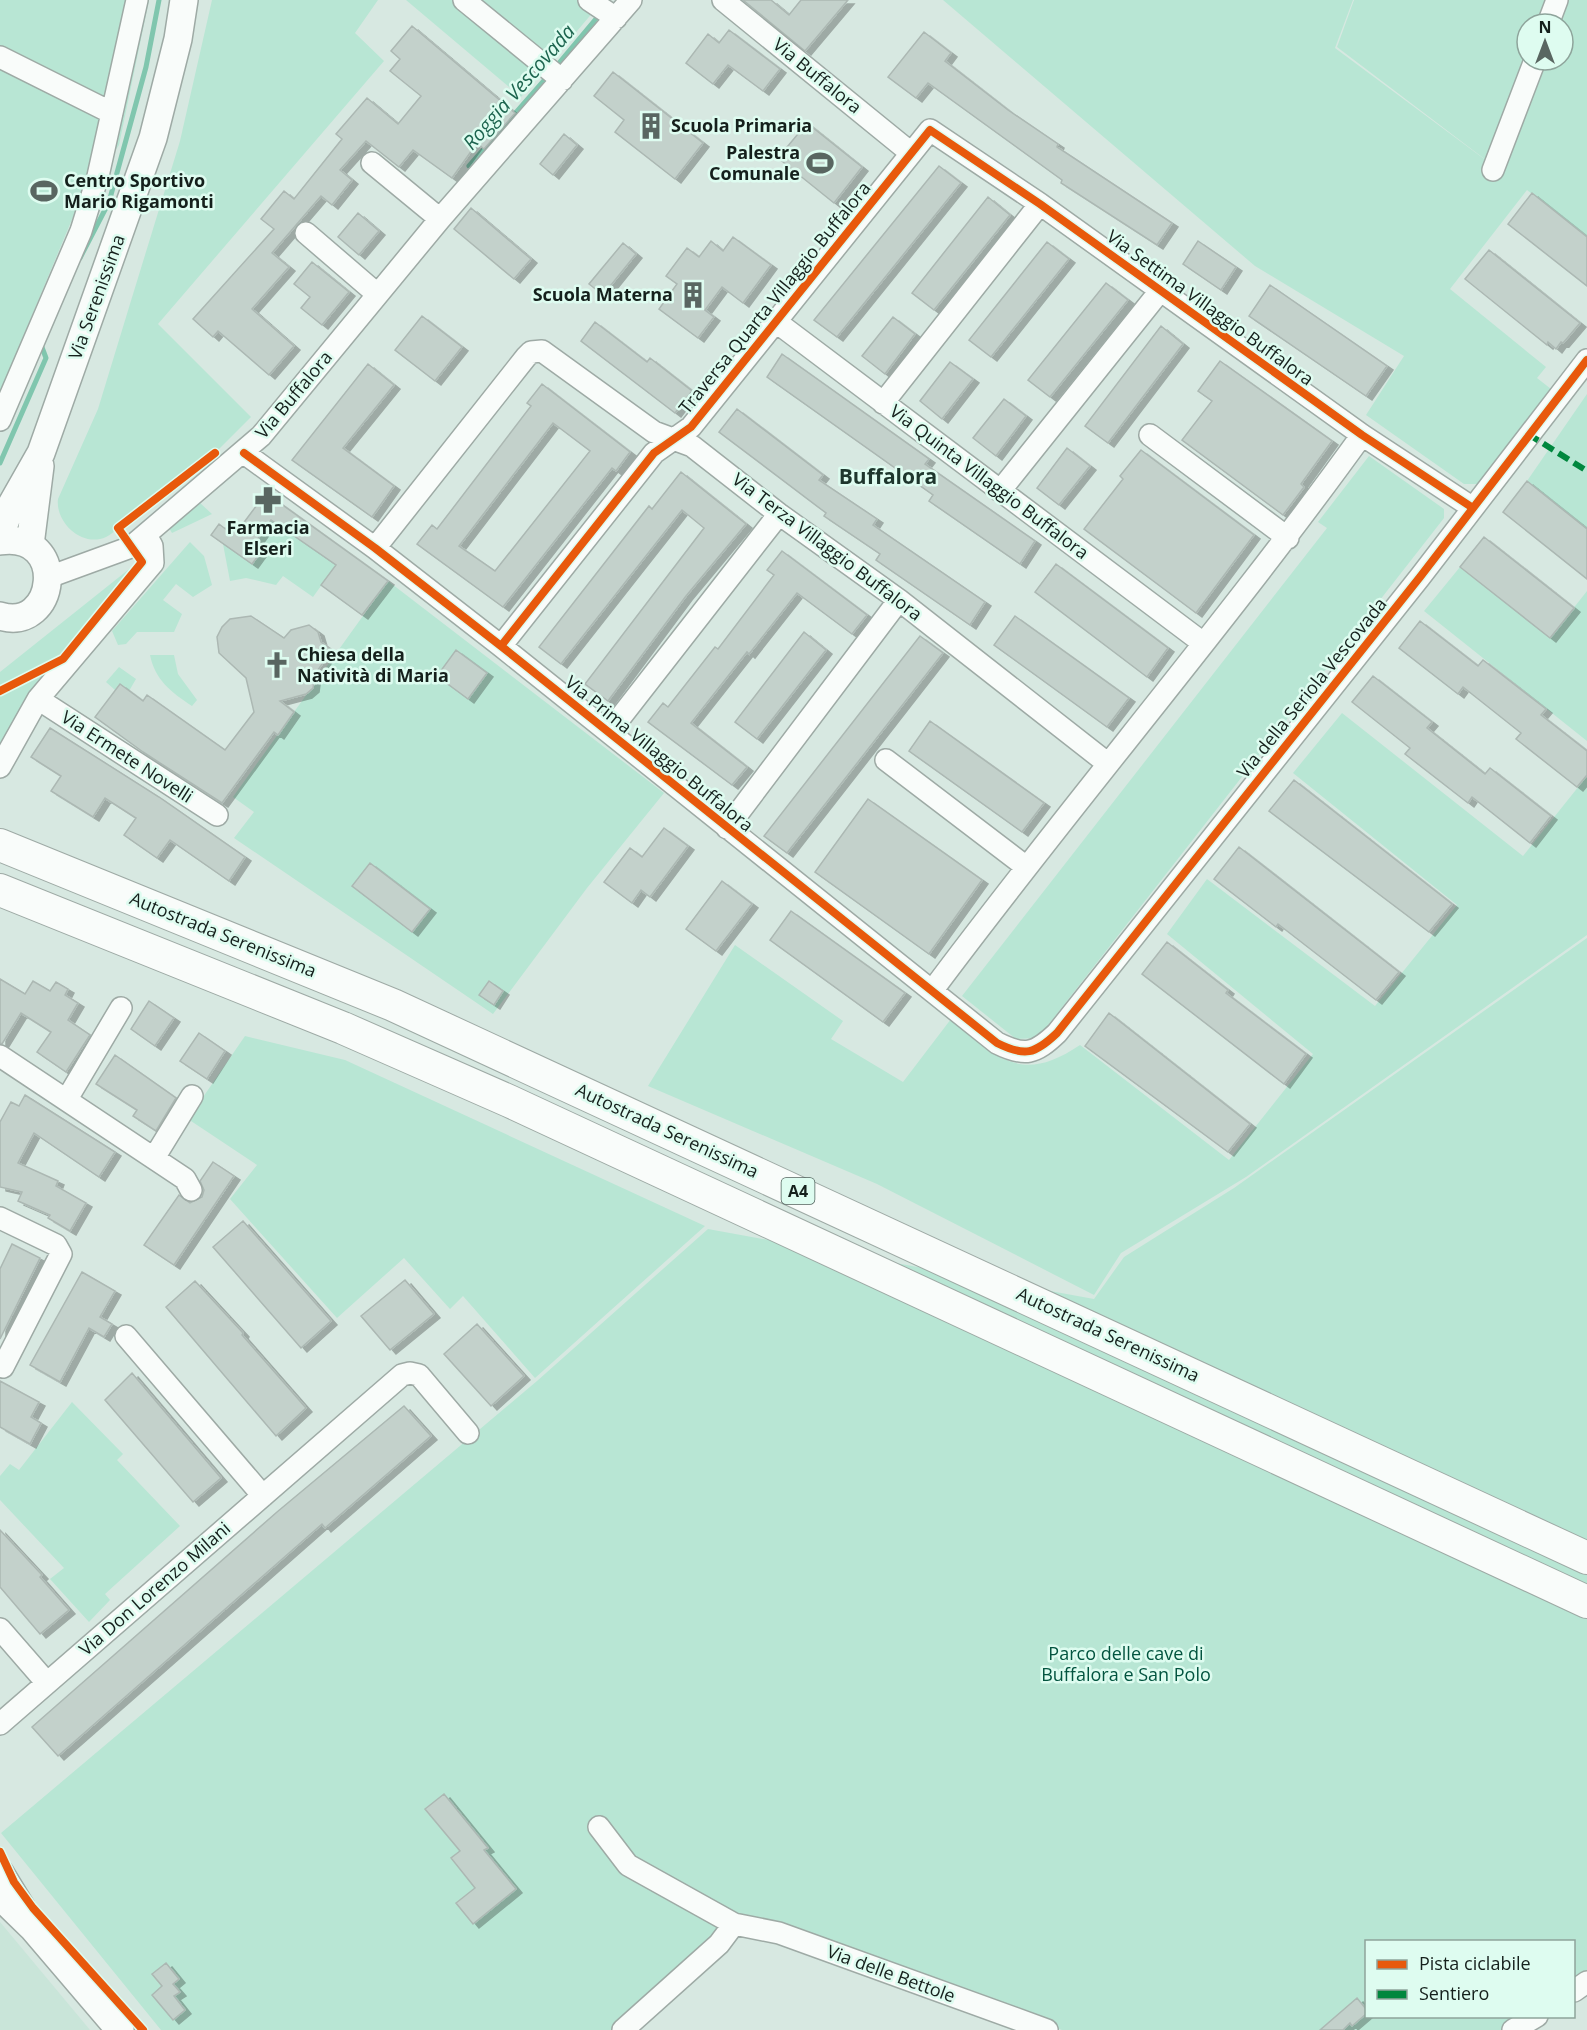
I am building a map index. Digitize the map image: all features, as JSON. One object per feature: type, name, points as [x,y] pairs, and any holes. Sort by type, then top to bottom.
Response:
[{"type":"highway","name":"Autostrada Serenissima","points":[[0,845],[403,1010],[1587,1558]]},
{"type":"highway","name":"A4","points":[[0,890],[343,1028],[499,1096],[1587,1602]]},
{"type":"main road","name":"Via Serenissima","points":[[0,535],[12,504],[42,453],[153,138],[178,39],[184,0]]},
{"type":"main road","name":"Via Serenissima","points":[[30,545],[42,453]]},
{"type":"main road","points":[[0,541],[20,541],[30,545],[46,564],[49,577],[44,596],[31,612],[2,620]]},
{"type":"main road","points":[[0,1873],[33,1928]]},
{"type":"main road","points":[[0,1896],[33,1928],[120,2030]]},
{"type":"street","points":[[0,420],[81,231],[112,113],[137,0]]},
{"type":"street","points":[[464,0],[562,80]]},
{"type":"street","name":"Via Buffalora","points":[[49,577],[131,547],[244,453],[261,436],[440,219],[632,0]]},
{"type":"street","name":"Via Buffalora","points":[[723,0],[911,153]]},
{"type":"street","points":[[594,3],[616,18]]},
{"type":"street","points":[[0,57],[112,113]]},
{"type":"street","points":[[1493,170],[1530,72]]},
{"type":"street","points":[[81,97],[104,146]]},
{"type":"street","name":"Traversa Quarta Villaggio Buffalora","points":[[501,646],[654,453],[691,427],[930,130]]},
{"type":"street","name":"Via Settima Villaggio Buffalora","points":[[930,130],[1040,204],[1362,435],[1473,508]]},
{"type":"street","points":[[372,163],[440,219]]},
{"type":"street","points":[[883,403],[1040,204]]},
{"type":"street","points":[[306,232],[377,294]]},
{"type":"street","points":[[1000,491],[1160,291]]},
{"type":"street","name":"Via Quinta Villaggio Buffalora","points":[[775,321],[1203,643]]},
{"type":"street","name":"Via Terza Villaggio Buffalora","points":[[375,548],[526,357],[536,351],[548,354],[654,432],[692,446],[779,513],[899,600],[1107,763]]},
{"type":"street","name":"Via della Seriola Vescovada","points":[[1057,1033],[1473,508],[1587,360]]},
{"type":"street","points":[[1150,435],[1288,538]]},
{"type":"street","points":[[932,992],[1025,866],[1288,538],[1362,435]]},
{"type":"street","name":"Via Prima Villaggio Buffalora","points":[[244,453],[375,548],[501,646],[997,1043],[1012,1050],[1027,1053],[1041,1048],[1057,1033]]},
{"type":"street","points":[[609,732],[779,513]]},
{"type":"street","points":[[0,767],[38,699],[153,563],[152,546],[146,534]]},
{"type":"street","points":[[727,828],[899,600]]},
{"type":"street","name":"Via Ermete Novelli","points":[[38,699],[216,816]]},
{"type":"street","points":[[886,760],[1025,866]]},
{"type":"street","points":[[67,1099],[121,1008]]},
{"type":"street","points":[[0,1056],[154,1158],[188,1184]]},
{"type":"street","points":[[154,1158],[192,1096]]},
{"type":"street","points":[[0,1218],[56,1245],[61,1254],[3,1367]]},
{"type":"street","points":[[126,1336],[263,1496]]},
{"type":"street","name":"Via Don Lorenzo Milani","points":[[0,1724],[406,1373],[419,1375],[468,1433]]},
{"type":"street","points":[[0,1629],[47,1683]]},
{"type":"street","name":"Via delle Bettole","points":[[599,1827],[628,1865],[734,1924],[778,1933],[1047,2030]]},
{"type":"street","points":[[631,2028],[719,1944],[734,1924]]},
{"type":"street","points":[[1513,2030],[1534,2018]]},
{"type":"shaded area","points":[[0,1922],[90,2030],[0,2030]]},
{"type":"green space","name":"Centro Sportivo Mario Rigamonti","points":[[0,0],[149,0],[119,145],[78,205],[0,392]]},
{"type":"green space","points":[[212,0],[378,0],[355,33],[384,61],[158,324],[251,417],[215,453],[112,533],[106,537],[88,539],[79,536],[66,524],[58,508],[58,499],[98,409],[180,141]]},
{"type":"green space","points":[[406,0],[578,0],[594,11],[521,97]]},
{"type":"green space","points":[[943,0],[1353,0],[1335,48],[1507,176],[1337,47],[1354,0],[1587,0],[1587,238],[1527,190],[1450,289],[1546,367],[1537,378],[1551,389],[1478,484],[1464,484],[1366,415],[1404,356],[1255,266]]},
{"type":"green space","points":[[1587,394],[1587,529],[1527,481]]},
{"type":"green space","points":[[1369,456],[1444,509],[1444,518],[1038,1038],[1016,1039],[962,996],[1327,528],[1318,522]]},
{"type":"green space","points":[[199,502],[212,514],[172,533],[169,528]]},
{"type":"green space","points":[[271,520],[336,565],[313,597],[283,576],[276,585],[246,578],[230,581],[223,544],[252,564],[260,553],[252,547]]},
{"type":"green space","points":[[190,542],[204,556],[212,585],[193,597],[176,584],[163,600],[182,614],[174,632],[137,632],[126,644],[118,645],[112,631]]},
{"type":"green space","points":[[138,562],[29,694],[0,745],[0,672]]},
{"type":"green space","points":[[1460,567],[1550,638],[1587,591],[1587,741],[1424,611]]},
{"type":"green space","points":[[388,581],[664,793],[587,888],[493,1014],[234,838],[254,812],[233,797]]},
{"type":"green space","points":[[150,655],[174,655],[178,674],[197,700],[192,706],[165,685],[152,664]]},
{"type":"green space","points":[[119,667],[136,679],[129,691],[120,684],[115,690],[106,682]]},
{"type":"green space","points":[[1342,713],[1523,856],[1587,776],[1587,935],[1246,1177],[1121,1253],[1094,1295],[877,1184],[648,1086],[735,945],[843,1021],[831,1039],[903,1082],[951,1019],[983,1045],[1011,1062],[1026,1065],[1042,1063],[1059,1057],[1080,1045],[1229,1160],[1313,1054],[1167,934],[1207,879],[1375,1006],[1457,905],[1293,773]]},
{"type":"green space","name":"Parco delle cave di Buffalora e San Polo","points":[[1587,938],[1587,1977],[1575,1986],[1575,1940],[1365,1940],[1365,2018],[1530,2018],[1506,2030],[1062,2030],[779,1929],[750,1923],[616,2030],[161,2030],[1,1833],[537,1381],[708,1229],[1094,1299],[1124,1257],[1234,1188]]},
{"type":"green space","points":[[245,1036],[345,1060],[705,1226],[535,1378],[463,1296],[450,1309],[404,1258],[337,1318],[230,1199],[257,1165],[188,1119]]},
{"type":"green space","points":[[72,1402],[123,1454],[117,1460],[180,1526],[105,1594],[110,1600],[89,1622],[50,1579],[64,1568],[0,1500],[0,1476],[10,1464],[19,1470]]},
{"type":"building","points":[[743,0],[771,0],[789,15],[801,0],[848,0],[805,51]]},
{"type":"building","points":[[412,26],[515,113],[484,149],[477,143],[452,178],[413,150],[399,167],[366,141],[340,170],[352,180],[332,205],[321,196],[272,253],[289,267],[252,309],[294,346],[269,375],[218,331],[213,337],[193,319],[274,229],[261,219],[284,191],[294,199],[342,139],[336,134],[367,98],[398,124],[421,96],[390,71],[400,59],[391,51]]},
{"type":"building","points":[[729,30],[780,69],[763,91],[728,65],[713,84],[686,63],[708,34],[719,43]]},
{"type":"building","points":[[924,32],[951,53],[945,61],[1008,110],[1058,144],[1057,147],[1172,223],[1157,245],[1061,183],[1062,180],[928,83],[916,98],[888,77]]},
{"type":"building","name":"Scuola Primaria","points":[[613,72],[703,143],[675,179],[615,132],[624,120],[594,96]]},
{"type":"building","name":"Palestra Comunale","points":[[807,123],[862,167],[834,203],[778,158]]},
{"type":"building","points":[[564,134],[577,145],[553,175],[540,164]]},
{"type":"building","points":[[939,166],[961,183],[837,337],[814,320]]},
{"type":"building","points":[[1532,193],[1587,237],[1587,286],[1508,224]]},
{"type":"building","points":[[988,197],[1010,215],[934,310],[912,293]]},
{"type":"building","points":[[471,208],[531,259],[514,279],[454,229]]},
{"type":"building","points":[[358,213],[379,231],[359,255],[338,237]]},
{"type":"building","name":"Scuola Materna","points":[[733,237],[771,265],[743,303],[722,287],[705,310],[714,317],[698,338],[659,309],[677,284],[666,276],[687,248],[699,257],[711,241],[723,251]]},
{"type":"building","points":[[1198,241],[1236,267],[1221,290],[1183,264]]},
{"type":"building","points":[[1047,242],[1069,259],[991,357],[969,340]]},
{"type":"building","points":[[623,243],[636,254],[603,295],[589,284]]},
{"type":"building","points":[[1489,250],[1580,323],[1556,349],[1548,342],[1547,345],[1465,279]]},
{"type":"building","points":[[312,262],[349,292],[322,325],[301,308],[310,297],[294,284]]},
{"type":"building","points":[[1106,283],[1128,300],[1050,397],[1028,380]]},
{"type":"building","points":[[1270,285],[1387,366],[1366,396],[1249,316]]},
{"type":"building","points":[[422,316],[462,347],[435,381],[395,350]]},
{"type":"building","points":[[893,317],[915,334],[885,374],[862,356]]},
{"type":"building","points":[[595,322],[647,362],[650,358],[692,391],[675,413],[581,341]]},
{"type":"building","points":[[1161,326],[1183,344],[1108,443],[1085,426]]},
{"type":"building","points":[[782,354],[929,459],[925,464],[1035,541],[1020,564],[929,501],[933,495],[767,377]]},
{"type":"building","points":[[1220,361],[1332,441],[1301,484],[1304,487],[1283,515],[1182,440],[1212,401],[1198,391]]},
{"type":"building","points":[[950,362],[973,379],[942,419],[920,401]]},
{"type":"building","points":[[368,364],[394,385],[343,448],[394,486],[372,517],[292,460]]},
{"type":"building","points":[[542,384],[630,452],[616,471],[612,468],[503,607],[417,544],[432,525],[437,529],[531,406],[527,403]],"holes":[[[553,423],[590,451],[495,571],[459,546]]]},
{"type":"building","points":[[1004,399],[1026,416],[996,456],[973,438]]},
{"type":"building","points":[[737,409],[823,475],[819,480],[877,519],[873,525],[985,602],[970,625],[876,560],[880,554],[824,516],[826,513],[719,432]]},
{"type":"building","points":[[1067,448],[1090,466],[1059,505],[1037,488]]},
{"type":"building","points":[[1141,450],[1254,535],[1196,613],[1084,529],[1123,479],[1120,476]]},
{"type":"building","points":[[681,472],[746,524],[686,596],[608,701],[585,684],[704,528],[682,510],[561,664],[539,647],[649,506],[652,509]]},
{"type":"building","points":[[1527,481],[1587,529],[1587,579],[1503,512]]},
{"type":"building","points":[[266,493],[388,581],[362,615],[321,585],[336,565],[271,520],[252,547],[260,553],[252,564],[211,535],[219,524],[228,531],[234,524],[239,529]]},
{"type":"building","points":[[1484,537],[1574,608],[1550,638],[1460,567]]},
{"type":"building","points":[[782,551],[867,615],[852,634],[797,593],[749,654],[747,652],[691,723],[747,767],[732,785],[648,722],[663,703],[668,707],[715,647],[718,649],[774,575],[767,570]]},
{"type":"building","points":[[1056,564],[1168,648],[1147,677],[1035,592]]},
{"type":"building","points":[[251,616],[284,638],[291,630],[309,625],[318,632],[321,642],[332,650],[315,674],[313,688],[306,694],[280,701],[294,712],[278,735],[274,732],[222,803],[143,752],[95,717],[120,684],[143,701],[147,695],[225,750],[254,712],[246,678],[219,653],[217,637],[222,627],[230,619]]},
{"type":"building","points":[[1015,616],[1129,698],[1107,727],[994,645]]},
{"type":"building","points":[[1420,621],[1478,666],[1483,660],[1546,709],[1541,715],[1587,751],[1587,775],[1577,787],[1516,739],[1521,733],[1463,687],[1458,694],[1399,648]]},
{"type":"building","points":[[804,632],[826,650],[757,739],[735,722]]},
{"type":"building","points":[[920,636],[943,653],[787,853],[764,836]]},
{"type":"building","points":[[456,650],[487,673],[468,699],[437,676]]},
{"type":"building","points":[[1373,676],[1432,722],[1427,728],[1485,774],[1490,768],[1551,816],[1530,843],[1472,797],[1468,803],[1405,754],[1410,748],[1352,702]]},
{"type":"building","points":[[930,721],[1044,803],[1022,832],[909,751]]},
{"type":"building","points":[[50,728],[159,797],[245,857],[229,881],[170,840],[157,858],[124,835],[136,818],[105,798],[93,817],[51,791],[61,776],[31,757]]},
{"type":"building","points":[[1294,780],[1452,904],[1429,932],[1269,811]]},
{"type":"building","points":[[868,799],[982,880],[929,954],[815,872]]},
{"type":"building","points":[[664,828],[688,846],[650,897],[641,890],[632,903],[604,882],[630,848],[642,857]]},
{"type":"building","points":[[1239,847],[1399,972],[1376,1000],[1278,924],[1276,927],[1214,879]]},
{"type":"building","points":[[370,863],[430,909],[412,932],[352,886]]},
{"type":"building","points":[[722,881],[752,904],[716,951],[686,929]]},
{"type":"building","points":[[791,911],[905,993],[883,1022],[770,940]]},
{"type":"building","points":[[1167,942],[1228,990],[1226,993],[1306,1054],[1284,1084],[1142,974]]},
{"type":"building","points":[[0,979],[25,994],[33,981],[50,991],[56,982],[68,989],[65,995],[78,1003],[68,1020],[90,1035],[66,1072],[37,1052],[51,1032],[21,1013],[2,1044],[0,1043]]},
{"type":"building","points":[[489,981],[503,991],[494,1005],[479,995]]},
{"type":"building","points":[[149,1001],[174,1018],[155,1046],[131,1029]]},
{"type":"building","points":[[1109,1013],[1250,1124],[1228,1152],[1085,1046]]},
{"type":"building","points":[[199,1033],[225,1051],[207,1079],[180,1061]]},
{"type":"building","points":[[115,1055],[176,1098],[156,1131],[133,1116],[137,1110],[96,1084]]},
{"type":"building","points":[[25,1095],[115,1152],[99,1177],[34,1133],[18,1163],[58,1181],[56,1186],[86,1203],[70,1231],[48,1218],[50,1215],[18,1201],[22,1192],[0,1187],[0,1122],[11,1102],[19,1106]]},
{"type":"building","points":[[213,1162],[234,1176],[174,1265],[144,1245],[179,1195],[190,1203],[202,1197],[204,1190],[200,1181]]},
{"type":"building","points":[[243,1221],[331,1321],[301,1348],[213,1247]]},
{"type":"building","points":[[12,1244],[40,1258],[0,1339],[0,1269]]},
{"type":"building","points":[[82,1272],[115,1291],[100,1317],[112,1324],[104,1337],[89,1328],[60,1382],[30,1365]]},
{"type":"building","points":[[405,1280],[434,1314],[390,1350],[361,1316]]},
{"type":"building","points":[[195,1281],[243,1333],[242,1335],[306,1408],[276,1436],[166,1307]]},
{"type":"building","points":[[477,1324],[524,1376],[491,1406],[444,1354]]},
{"type":"building","points":[[132,1373],[221,1478],[193,1502],[105,1400]]},
{"type":"building","points":[[0,1381],[39,1402],[31,1417],[41,1423],[30,1444],[0,1427]]},
{"type":"building","points":[[404,1406],[431,1436],[325,1528],[322,1524],[58,1756],[32,1727],[277,1512]]},
{"type":"building","points":[[0,1530],[42,1575],[40,1577],[69,1610],[40,1634],[0,1587]]},
{"type":"building","points":[[444,1794],[488,1848],[484,1850],[516,1889],[473,1924],[456,1903],[475,1888],[451,1858],[460,1851],[425,1809]]},
{"type":"building","points":[[166,1963],[179,1979],[173,1984],[180,1992],[174,1996],[185,2010],[173,2020],[152,1995],[162,1986],[152,1974]]},
{"type":"building","points":[[1357,1998],[1365,2008],[1365,2015],[1352,2026],[1350,2023],[1343,2030],[1320,2030]]},
{"type":"waterway","points":[[80,258],[109,202],[146,67],[159,0]]},
{"type":"waterway","name":"Roggia Vescovada","points":[[554,69],[600,14]]},
{"type":"waterway","name":"Roggia Vescovada","points":[[469,166],[548,76]]},
{"type":"waterway","points":[[0,463],[46,358],[40,342]]},
{"type":"marked path","points":[[1528,434],[1587,471]]},
{"type":"cycle path","points":[[501,646],[654,453],[691,427],[930,130],[1040,204],[1362,435],[1473,508]]},
{"type":"cycle path","points":[[244,453],[375,548],[501,646],[997,1043],[1022,1052],[1036,1049],[1057,1033],[1420,577],[1587,360]]},
{"type":"cycle path","points":[[0,691],[63,659],[142,562],[118,528],[215,453]]},
{"type":"cycle path","points":[[0,1852],[14,1882],[33,1908],[143,2030]]},
{"type":"place","name":"Scuola Primaria","points":[[651,126]]},
{"type":"place","name":"Palestra Comunale","points":[[820,163]]},
{"type":"place","name":"Centro Sportivo Mario Rigamonti","points":[[44,191]]},
{"type":"place","name":"Scuola Materna","points":[[693,295]]},
{"type":"place","name":"Farmacia Elseri","points":[[268,500]]},
{"type":"place","name":"Chiesa della Natività di Maria","points":[[277,665]]},
{"type":"district","name":"Buffalora","points":[[888,477]]}]
